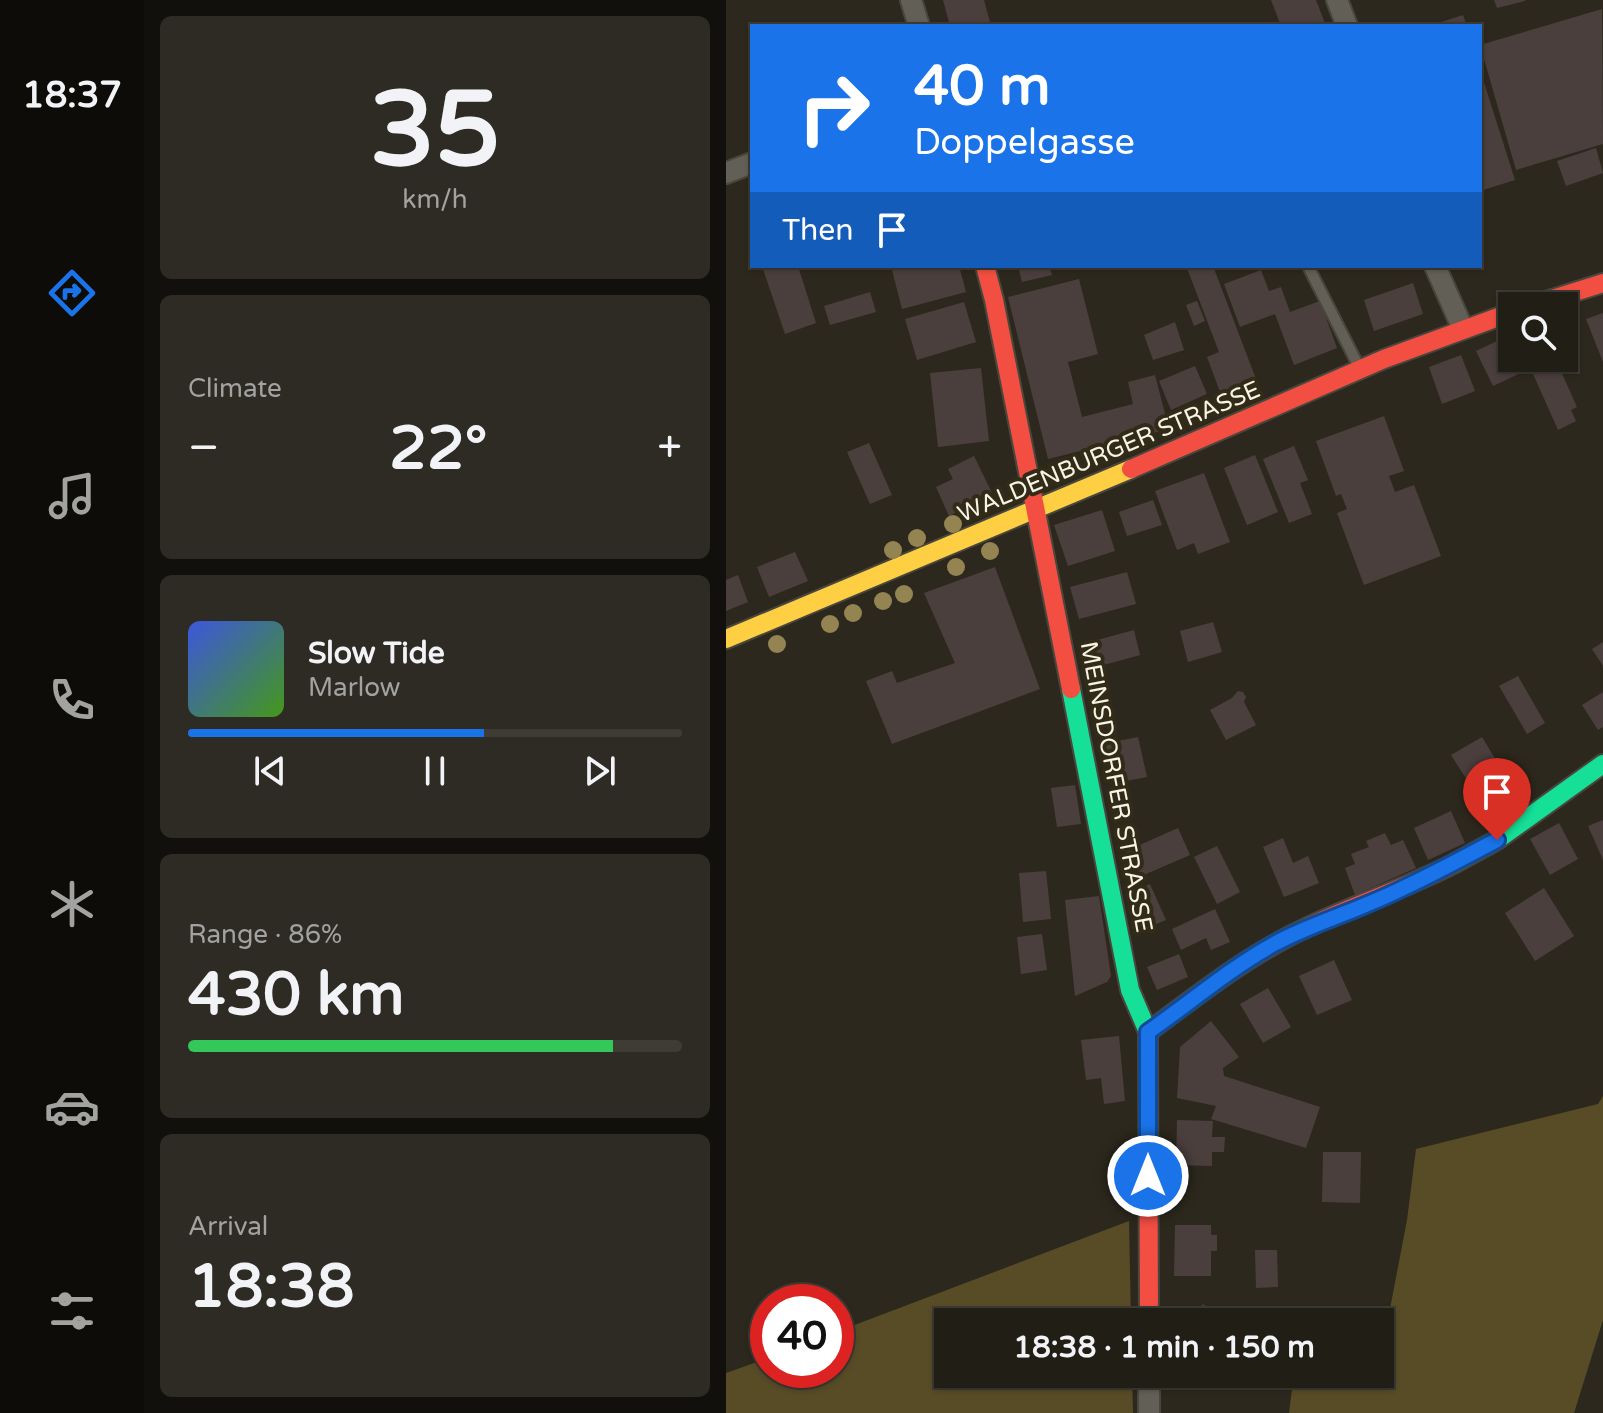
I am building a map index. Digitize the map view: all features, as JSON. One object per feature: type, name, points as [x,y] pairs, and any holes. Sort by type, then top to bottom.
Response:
[{"type":"street","points":[[911,0],[918,24]]},
{"type":"street","points":[[1337,0],[1346,24]]},
{"type":"street","points":[[726,173],[750,164]]},
{"type":"street","name":"MEINSDORFER STRASSE","points":[[986,268],[1130,990],[1148,1032],[1149,1308]]},
{"type":"street","points":[[1436,268],[1462,327]]},
{"type":"street","points":[[1574,292],[1603,283]]},
{"type":"street","name":"WALDENBURGER STRASSE","points":[[726,639],[1360,369],[1462,327],[1498,316]]},
{"type":"street","points":[[1148,1032],[1231,970],[1272,945],[1309,926],[1407,887],[1497,840],[1603,764]]},
{"type":"street","points":[[1149,1388],[1149,1413]]},
{"type":"lane","points":[[1309,268],[1360,369]]},
{"type":"shaded area","points":[[1603,1096],[1603,1320],[1574,1413],[1289,1413],[1292,1388],[1394,1388],[1394,1308],[1390,1308],[1407,1220],[1416,1149],[1598,1104]]},
{"type":"shaded area","points":[[1129,1221],[1131,1308],[934,1308],[934,1388],[1132,1388],[1133,1413],[726,1413],[726,1373],[750,1364],[750,1388],[854,1388],[854,1325]]},
{"type":"building","points":[[943,0],[984,0],[990,24],[949,24]]},
{"type":"building","points":[[1271,0],[1316,0],[1325,24],[1280,24]]},
{"type":"building","points":[[1494,0],[1525,0],[1525,1],[1497,8]]},
{"type":"building","points":[[1602,9],[1603,144],[1516,170],[1482,44]]},
{"type":"building","points":[[1463,15],[1466,24],[1435,24]]},
{"type":"building","points":[[1482,76],[1515,180],[1482,190]]},
{"type":"building","points":[[1596,148],[1603,173],[1566,186],[1557,161]]},
{"type":"building","points":[[799,268],[816,323],[785,334],[763,269]]},
{"type":"building","points":[[892,268],[960,268],[966,292],[902,309]]},
{"type":"building","points":[[1018,268],[1050,268],[1052,275],[1022,282]]},
{"type":"building","points":[[1187,268],[1214,268],[1256,379],[1220,392],[1207,357],[1219,352]]},
{"type":"building","points":[[1261,270],[1269,291],[1281,287],[1290,312],[1320,301],[1337,348],[1294,365],[1275,314],[1240,327],[1224,284]]},
{"type":"building","points":[[1079,279],[1098,354],[1068,362],[1082,417],[1133,404],[1128,382],[1155,375],[1169,429],[1048,459],[1008,297]]},
{"type":"building","points":[[1413,283],[1423,314],[1374,331],[1364,300]]},
{"type":"building","points":[[870,292],[876,312],[830,325],[824,306]]},
{"type":"building","points":[[1197,301],[1205,321],[1194,326],[1186,305]]},
{"type":"building","points":[[964,302],[976,342],[917,360],[905,319]]},
{"type":"building","points":[[1603,313],[1603,362],[1586,319]]},
{"type":"building","points":[[1175,322],[1184,350],[1153,360],[1144,335]]},
{"type":"building","points":[[1498,341],[1498,372],[1523,372],[1493,386],[1476,351]]},
{"type":"building","points":[[1461,355],[1475,391],[1442,404],[1429,367]]},
{"type":"building","points":[[1195,366],[1207,394],[1171,410],[1159,381]]},
{"type":"building","points":[[981,368],[989,441],[938,447],[930,373]]},
{"type":"building","points":[[1532,372],[1561,372],[1577,407],[1571,410],[1576,421],[1558,430]]},
{"type":"building","points":[[1384,416],[1404,471],[1389,476],[1395,492],[1414,485],[1441,556],[1364,585],[1337,513],[1347,509],[1341,494],[1336,496],[1316,441]]},
{"type":"building","points":[[869,443],[892,495],[870,504],[847,452]]},
{"type":"building","points":[[1294,446],[1308,480],[1300,483],[1312,514],[1289,523],[1263,459]]},
{"type":"building","points":[[1255,455],[1278,512],[1247,525],[1224,468]]},
{"type":"building","points":[[974,456],[993,495],[949,516],[936,487],[953,479],[948,469]]},
{"type":"building","points":[[1204,473],[1230,542],[1198,554],[1194,543],[1177,550],[1155,491]]},
{"type":"building","points":[[1153,500],[1162,525],[1127,536],[1119,512]]},
{"type":"building","points":[[1102,510],[1115,551],[1068,566],[1054,525]]},
{"type":"building","points":[[795,552],[808,581],[769,597],[757,567]]},
{"type":"building","points":[[995,567],[1040,689],[892,744],[866,681],[892,671],[897,683],[955,663],[924,593]]},
{"type":"building","points":[[1127,572],[1136,604],[1079,619],[1070,587]]},
{"type":"building","points":[[738,575],[748,602],[726,611],[726,580]]},
{"type":"building","points":[[1213,622],[1222,652],[1188,662],[1180,631]]},
{"type":"building","points":[[1134,630],[1140,655],[1097,667],[1090,642]]},
{"type":"building","points":[[1603,642],[1603,666],[1592,649]]},
{"type":"building","points":[[1518,676],[1545,723],[1527,734],[1499,686]]},
{"type":"building","points":[[1238,691],[1246,697],[1244,702],[1256,725],[1226,740],[1210,710],[1232,698]]},
{"type":"building","points":[[1603,692],[1603,727],[1598,730],[1582,705]]},
{"type":"building","points":[[1138,737],[1147,777],[1111,784],[1103,744]]},
{"type":"building","points":[[1482,737],[1502,770],[1472,788],[1451,755]]},
{"type":"building","points":[[1075,785],[1081,824],[1057,827],[1051,788]]},
{"type":"building","points":[[1451,811],[1465,843],[1428,860],[1414,828]]},
{"type":"building","points":[[1603,820],[1603,860],[1588,826]]},
{"type":"building","points":[[1559,823],[1578,859],[1550,875],[1530,839]]},
{"type":"building","points":[[1178,828],[1190,855],[1137,878],[1126,851]]},
{"type":"building","points":[[1385,833],[1391,845],[1403,840],[1416,868],[1355,895],[1345,868],[1355,864],[1351,854],[1369,847],[1366,841]]},
{"type":"building","points":[[1283,838],[1293,863],[1308,856],[1319,883],[1284,897],[1263,847]]},
{"type":"building","points":[[1217,846],[1240,892],[1217,904],[1194,857]]},
{"type":"building","points":[[1046,871],[1051,919],[1023,922],[1019,873]]},
{"type":"building","points":[[1150,884],[1166,920],[1142,930],[1127,894]]},
{"type":"building","points":[[1544,888],[1574,936],[1535,961],[1505,913]]},
{"type":"building","points":[[1099,896],[1111,976],[1107,982],[1075,996],[1065,900]]},
{"type":"building","points":[[1215,909],[1230,942],[1211,950],[1206,938],[1181,950],[1172,929]]},
{"type":"building","points":[[1042,934],[1047,970],[1021,974],[1017,937]]},
{"type":"building","points":[[1179,954],[1188,977],[1157,990],[1147,967]]},
{"type":"building","points":[[1334,960],[1352,1000],[1317,1015],[1299,976]]},
{"type":"building","points":[[1268,988],[1291,1027],[1263,1043],[1240,1004]]},
{"type":"building","points":[[1211,1021],[1239,1057],[1223,1068],[1224,1076],[1320,1107],[1306,1148],[1211,1119],[1216,1106],[1177,1098],[1180,1047]]},
{"type":"building","points":[[1119,1036],[1125,1101],[1104,1104],[1101,1078],[1086,1080],[1081,1040]]},
{"type":"building","points":[[1177,1120],[1213,1121],[1212,1137],[1225,1137],[1224,1152],[1212,1152],[1212,1166],[1176,1165]]},
{"type":"building","points":[[1323,1152],[1361,1152],[1360,1203],[1322,1202]]},
{"type":"building","points":[[1175,1225],[1211,1225],[1211,1235],[1217,1235],[1217,1251],[1211,1251],[1211,1276],[1174,1276]]},
{"type":"building","points":[[1255,1250],[1277,1250],[1278,1287],[1256,1288]]},
{"type":"traffic: fast","points":[[1071,689],[1130,990],[1148,1038]]},
{"type":"traffic: fast","points":[[1455,863],[1497,840],[1603,764]]},
{"type":"traffic: slow","points":[[726,639],[1131,469]]},
{"type":"traffic: jam","points":[[986,268],[1071,689]]},
{"type":"traffic: jam","points":[[1574,292],[1603,283]]},
{"type":"traffic: jam","points":[[1131,469],[1384,359],[1498,317]]},
{"type":"traffic: jam","points":[[1148,1032],[1265,949],[1455,863]]},
{"type":"traffic: jam","points":[[1148,1038],[1149,1308]]},
{"type":"route","points":[[1148,1176],[1148,1032],[1231,970],[1272,945],[1309,926],[1420,881],[1497,840]]}]
